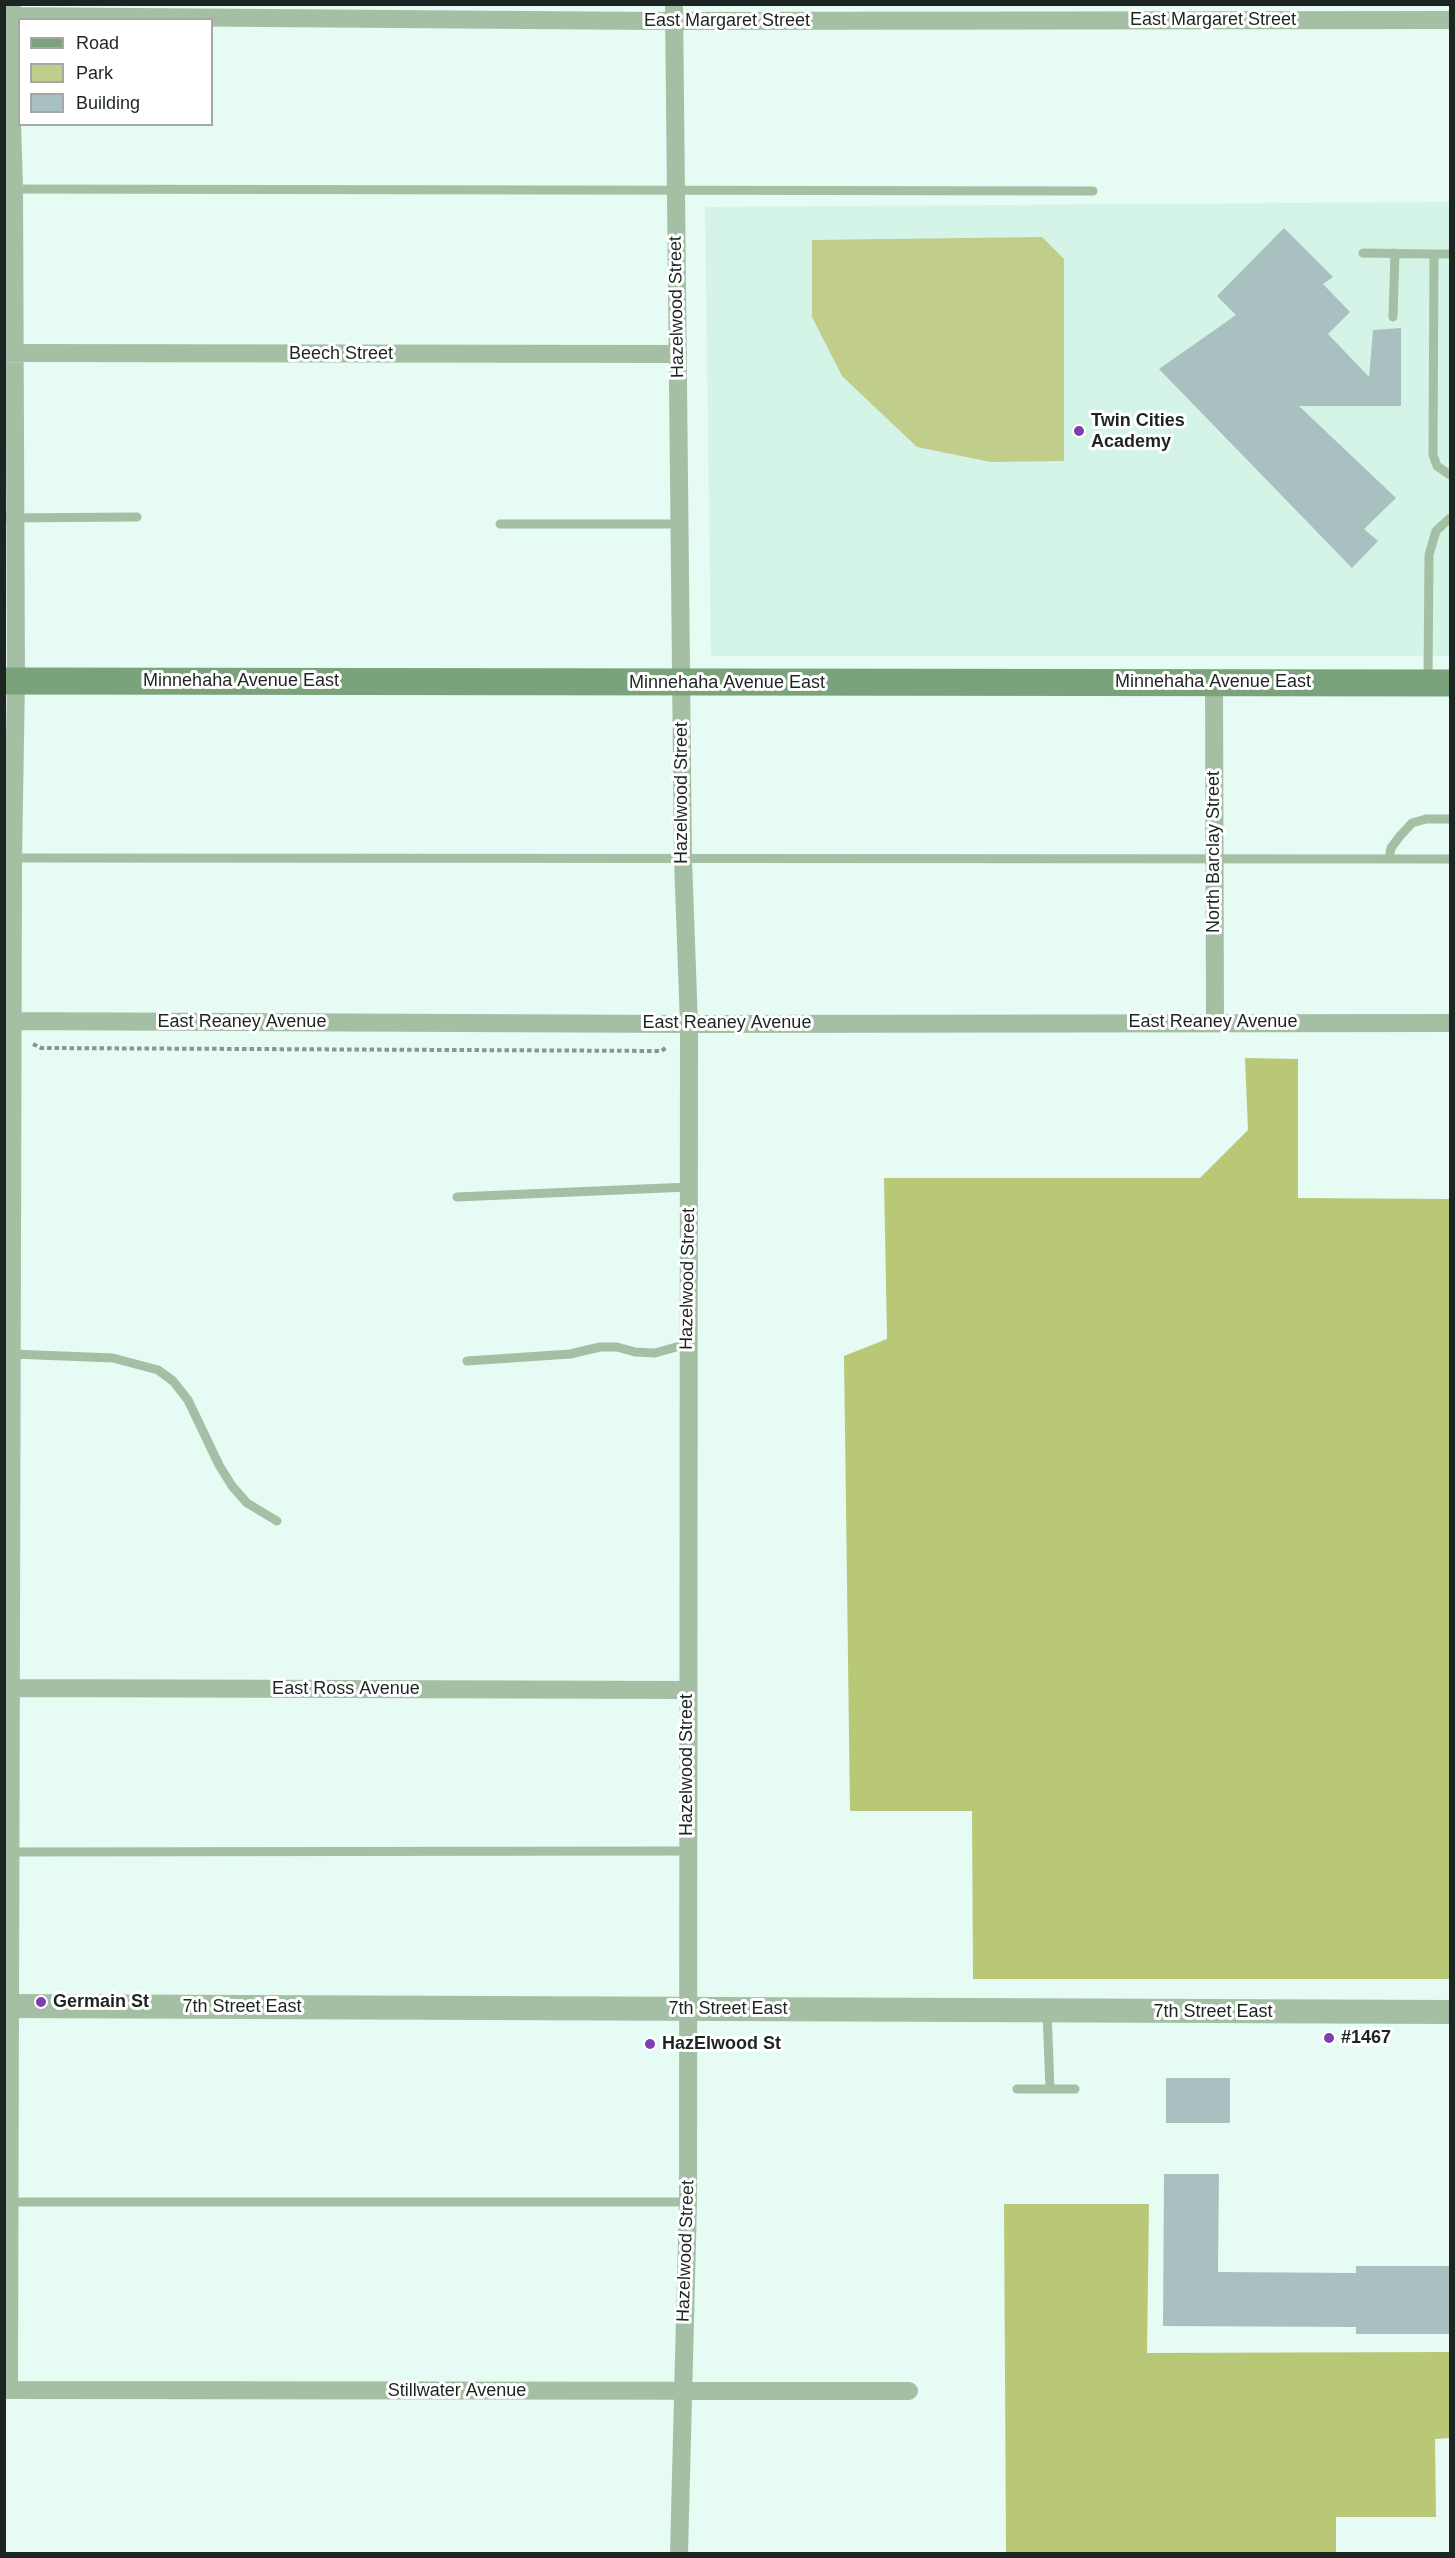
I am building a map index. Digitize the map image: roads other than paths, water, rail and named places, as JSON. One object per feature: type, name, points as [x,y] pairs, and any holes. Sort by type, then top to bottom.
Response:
[{"type":"main road","name":"Minnehaha Avenue East","points":[[10,681],[1440,683]]},
{"type":"street","name":"East Margaret Street","points":[[10,12],[1214,12],[1450,20]]},
{"type":"street","points":[[7,2390],[10,2202],[7,2006],[10,12]]},
{"type":"street","name":"Hazelwood Street","points":[[674,13],[682,860],[688,1024],[689,1187],[686,1851],[688,2202],[679,2553]]},
{"type":"street","name":"Beech Street","points":[[10,353],[678,354]]},
{"type":"street","name":"North Barclay Street","points":[[1214,682],[1215,1022]]},
{"type":"street","name":"East Reaney Avenue","points":[[9,1021],[688,1024],[1450,1023]]},
{"type":"street","name":"East Ross Avenue","points":[[8,1688],[687,1690]]},
{"type":"street","name":"7th Street East","points":[[7,2006],[1450,2012]]},
{"type":"street","name":"Stillwater Avenue","points":[[7,2390],[909,2391]]},
{"type":"lane","points":[[9,189],[1093,191]]},
{"type":"lane","points":[[1363,253],[1450,254]]},
{"type":"lane","points":[[1393,317],[1395,253]]},
{"type":"lane","points":[[1434,254],[1433,455],[1437,466],[1450,475]]},
{"type":"lane","points":[[9,518],[137,517]]},
{"type":"lane","points":[[1440,683],[1429,555],[1436,531],[1450,518]]},
{"type":"lane","points":[[500,524],[680,524]]},
{"type":"lane","points":[[1389,859],[1391,848],[1412,823],[1426,819],[1450,819]]},
{"type":"lane","points":[[9,858],[1450,859]]},
{"type":"lane","points":[[457,1197],[689,1187]]},
{"type":"lane","points":[[467,1360],[570,1353],[600,1347],[617,1347],[635,1352],[655,1353],[687,1344]]},
{"type":"lane","points":[[8,1354],[113,1358],[158,1370],[173,1381],[188,1400],[219,1465],[232,1486],[247,1503],[277,1521]]},
{"type":"lane","points":[[8,1852],[686,1851]]},
{"type":"lane","points":[[1047,2011],[1050,2089]]},
{"type":"lane","points":[[1017,2089],[1076,2089]]},
{"type":"lane","points":[[10,2202],[688,2202]]},
{"type":"place","name":"Twin Cities Academy","points":[[1079,431]]},
{"type":"place","name":"Germain St","points":[[41,2002]]},
{"type":"place","name":"#1467","points":[[1329,2038]]},
{"type":"place","name":"HazElwood St","points":[[650,2044]]}]
